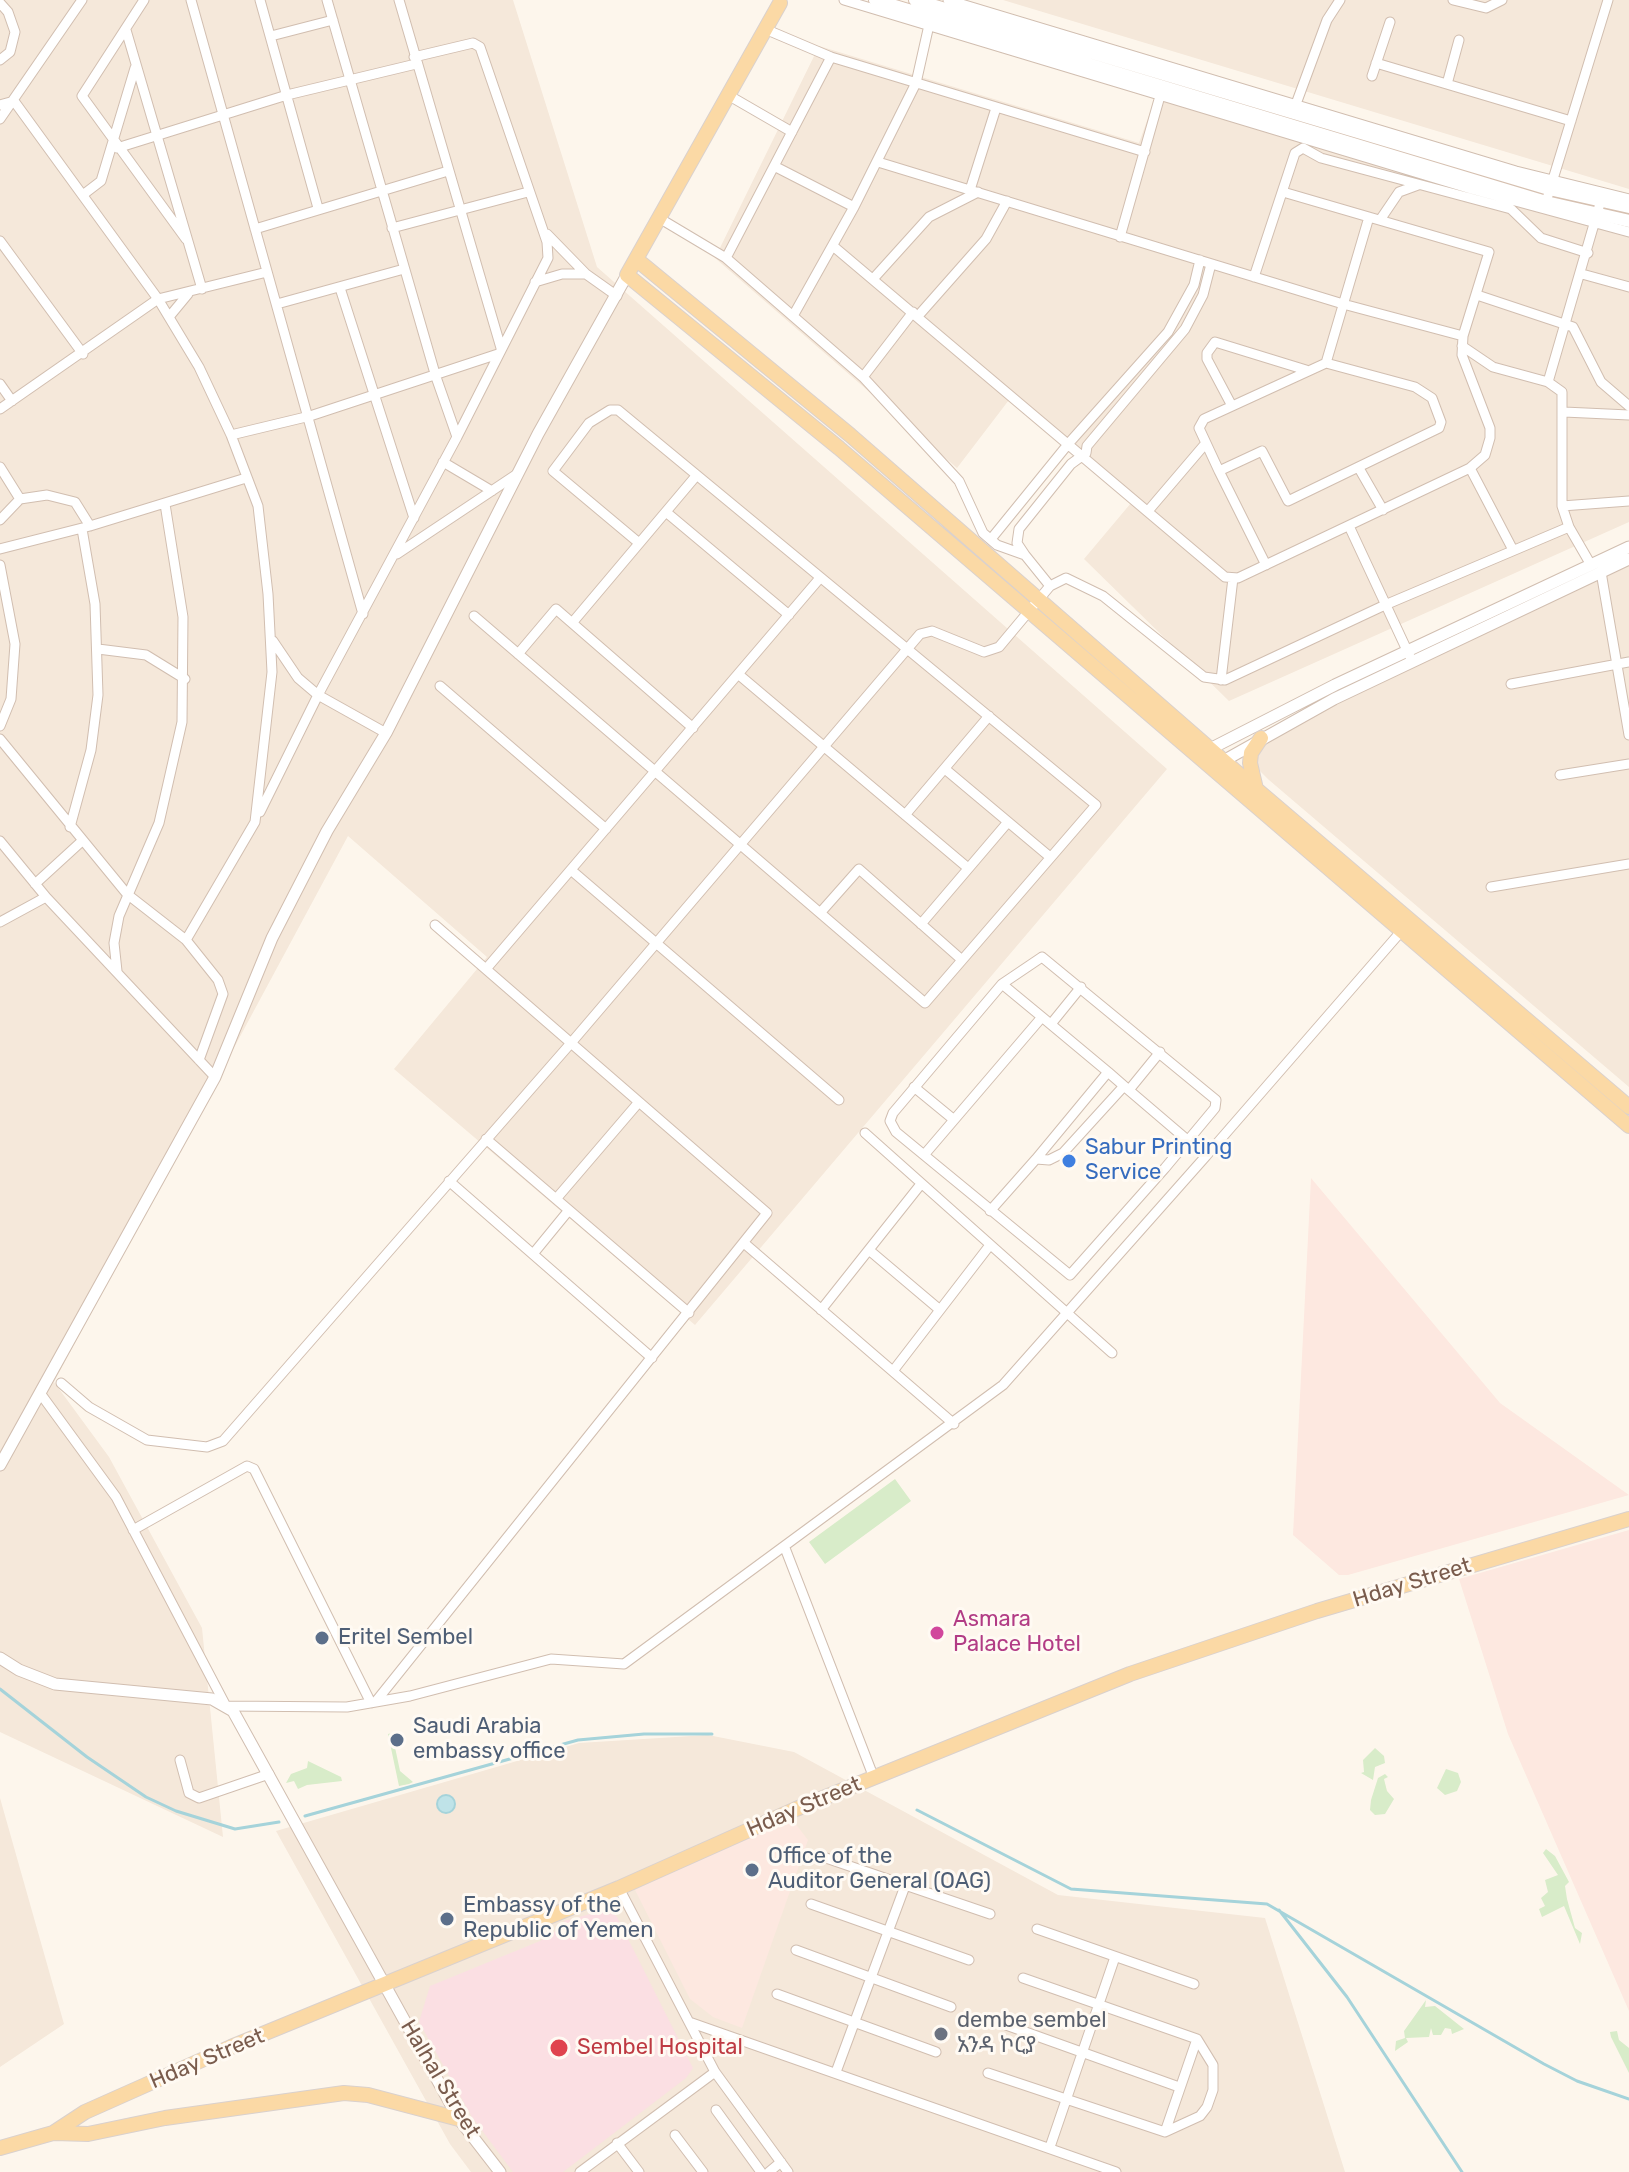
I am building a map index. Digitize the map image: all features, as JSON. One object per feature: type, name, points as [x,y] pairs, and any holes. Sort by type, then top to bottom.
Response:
[{"type":"main road","points":[[875,0],[1546,202],[1629,221]]},
{"type":"main road","points":[[915,0],[1550,183],[1598,212],[1629,207]]},
{"type":"main road","points":[[781,1],[627,275],[839,448],[1211,769],[1629,1107]]},
{"type":"main road","points":[[636,259],[850,435],[1224,760],[1405,927],[1629,1126]]},
{"type":"main road","points":[[1256,789],[1250,763],[1251,753],[1261,738]]},
{"type":"main road","name":"Hday Street","points":[[0,2148],[53,2133],[85,2112],[1007,1722],[1214,1645],[1629,1519]]},
{"type":"main road","points":[[53,2133],[88,2134],[165,2118],[344,2093],[368,2095],[459,2119]]},
{"type":"street","points":[[0,119],[82,0]]},
{"type":"street","points":[[144,0],[82,96],[186,239]]},
{"type":"street","points":[[191,0],[363,614]]},
{"type":"street","points":[[260,0],[318,208]]},
{"type":"street","points":[[327,0],[436,377],[457,437]]},
{"type":"street","points":[[399,0],[499,351]]},
{"type":"street","points":[[844,0],[1160,96],[1598,212],[1629,232]]},
{"type":"street","points":[[948,0],[1550,183],[1629,199]]},
{"type":"street","points":[[1296,104],[1327,20],[1340,0]]},
{"type":"street","points":[[1453,0],[1486,8],[1502,0]]},
{"type":"street","points":[[1546,202],[1608,0]]},
{"type":"street","points":[[0,3],[8,12],[15,32],[10,52],[0,60]]},
{"type":"street","points":[[271,36],[333,20]]},
{"type":"street","points":[[1372,76],[1390,22]]},
{"type":"street","points":[[793,316],[878,162],[916,83],[929,25]]},
{"type":"street","points":[[765,29],[831,57],[1145,152]]},
{"type":"street","points":[[126,30],[202,289]]},
{"type":"street","points":[[1447,84],[1459,40]]},
{"type":"street","points":[[115,144],[156,137],[287,95],[478,44],[544,231],[548,258],[457,437],[318,695],[255,822],[186,940]]},
{"type":"street","points":[[726,258],[831,57]]},
{"type":"street","points":[[1376,63],[1571,121]]},
{"type":"street","points":[[84,194],[101,181],[115,144],[135,68]]},
{"type":"street","points":[[728,95],[792,132]]},
{"type":"street","points":[[1120,237],[1160,96]]},
{"type":"street","points":[[0,105],[14,101]]},
{"type":"street","points":[[14,101],[158,299],[199,367],[231,435],[260,518],[271,638],[265,753],[255,822]]},
{"type":"street","points":[[873,279],[929,217],[974,191],[996,108]]},
{"type":"street","points":[[1254,277],[1295,153],[1303,148],[1321,158],[1511,209],[1541,238],[1588,253]]},
{"type":"street","points":[[878,162],[1463,341],[1499,370],[1548,382],[1562,392],[1562,506],[1569,527],[1596,568],[1629,735]]},
{"type":"street","points":[[774,166],[854,207]]},
{"type":"street","points":[[255,229],[448,171]]},
{"type":"street","points":[[1326,363],[1343,304],[1375,218],[1399,192],[1418,185]]},
{"type":"street","points":[[392,228],[528,192]]},
{"type":"street","points":[[833,246],[1225,577],[1233,578],[1470,468],[1485,455],[1490,428],[1466,370],[1463,341],[1489,252],[1283,192]]},
{"type":"street","points":[[863,377],[986,239],[1007,201]]},
{"type":"street","points":[[1548,382],[1598,212]]},
{"type":"street","points":[[659,218],[726,258],[863,377],[959,481],[983,533],[1025,555]]},
{"type":"street","points":[[544,231],[586,274],[617,296]]},
{"type":"street","points":[[0,241],[83,354]]},
{"type":"street","points":[[991,539],[1069,443],[1168,332],[1194,285],[1200,260]]},
{"type":"street","points":[[1050,586],[1017,543],[1019,529],[1071,464],[1084,455],[1087,446],[1185,329],[1203,295],[1211,264]]},
{"type":"street","points":[[277,304],[404,269]]},
{"type":"street","points":[[0,409],[158,299],[267,272]]},
{"type":"street","points":[[535,282],[562,274],[586,274]]},
{"type":"street","points":[[1582,274],[1629,287]]},
{"type":"street","points":[[0,1465],[215,1077],[272,938],[327,831],[386,733],[517,474],[627,275]]},
{"type":"street","points":[[340,288],[372,397],[414,518]]},
{"type":"street","points":[[169,317],[188,294]]},
{"type":"street","points":[[1477,295],[1566,323],[1577,331],[1601,382],[1629,406]]},
{"type":"street","points":[[1232,406],[1207,359],[1207,353],[1215,342],[1306,370]]},
{"type":"street","points":[[231,435],[310,416],[436,377],[499,351]]},
{"type":"street","points":[[1219,471],[1262,451],[1288,501],[1360,470],[1439,428],[1441,422],[1425,391],[1326,363],[1200,423],[1219,471],[1266,565]]},
{"type":"street","points":[[0,384],[12,401]]},
{"type":"street","points":[[474,616],[925,1003],[1096,805],[618,410],[603,412],[589,423],[553,471],[639,543]]},
{"type":"street","points":[[1564,412],[1629,415]]},
{"type":"street","points":[[1148,511],[1206,443]]},
{"type":"street","points":[[443,462],[492,491]]},
{"type":"street","points":[[0,467],[20,499]]},
{"type":"street","points":[[1470,468],[1513,550]]},
{"type":"street","points":[[1360,470],[1383,510]]},
{"type":"street","points":[[393,556],[517,474]]},
{"type":"street","points":[[572,623],[696,476]]},
{"type":"street","points":[[0,549],[86,528],[246,478]]},
{"type":"street","points":[[0,520],[20,499],[39,494],[71,499],[80,506],[86,528],[98,649],[98,695],[91,750],[70,827]]},
{"type":"street","points":[[1562,506],[1629,501]]},
{"type":"street","points":[[117,971],[116,930],[127,894],[166,801],[178,748],[185,679],[181,603],[165,504]]},
{"type":"street","points":[[666,512],[789,615]]},
{"type":"street","points":[[1349,526],[1409,656]]},
{"type":"street","points":[[61,1383],[89,1407],[147,1440],[199,1447],[215,1445],[234,1429],[571,1043],[920,634],[932,631],[984,652],[999,647],[1050,586],[1066,578],[1103,596],[1204,677],[1221,680],[1385,605],[1569,527]]},
{"type":"street","points":[[1210,749],[1596,568],[1629,547]]},
{"type":"street","points":[[1596,568],[1629,559]]},
{"type":"street","points":[[0,565],[15,644],[11,699],[0,726]]},
{"type":"street","points":[[486,969],[820,578]]},
{"type":"street","points":[[1221,680],[1233,578]]},
{"type":"street","points":[[518,654],[556,609],[693,728]]},
{"type":"street","points":[[271,638],[298,678],[318,695],[386,733]]},
{"type":"street","points":[[98,649],[146,655],[185,679]]},
{"type":"street","points":[[1211,769],[1409,656]]},
{"type":"street","points":[[1511,684],[1629,662]]},
{"type":"street","points":[[738,674],[968,868]]},
{"type":"street","points":[[440,686],[606,829]]},
{"type":"street","points":[[905,815],[989,716]]},
{"type":"street","points":[[0,739],[127,894],[186,940],[215,975],[223,994],[199,1060]]},
{"type":"street","points":[[1560,775],[1629,764]]},
{"type":"street","points":[[945,769],[1050,857]]},
{"type":"street","points":[[921,924],[1008,822]]},
{"type":"street","points":[[0,841],[46,897],[215,1077]]},
{"type":"street","points":[[35,884],[82,841]]},
{"type":"street","points":[[1491,887],[1629,864]]},
{"type":"street","points":[[820,913],[859,869],[962,960]]},
{"type":"street","points":[[571,870],[839,1100]]},
{"type":"street","points":[[0,922],[46,897]]},
{"type":"street","points":[[374,1702],[767,1213],[435,925]]},
{"type":"street","points":[[0,1658],[28,1674],[63,1685],[212,1699],[226,1706],[347,1707],[410,1696],[551,1659],[624,1664],[1003,1385],[1068,1315],[1405,927]]},
{"type":"street","points":[[1042,957],[1216,1100],[1215,1108],[1072,1274],[1061,1270],[896,1132],[890,1121],[914,1087],[1002,984],[1042,957]]},
{"type":"street","points":[[1002,984],[1206,1156]]},
{"type":"street","points":[[1051,1024],[1081,987]]},
{"type":"street","points":[[924,1155],[1042,1017]]},
{"type":"street","points":[[1036,1159],[1049,1160],[1063,1153],[1160,1052]]},
{"type":"street","points":[[990,1211],[1108,1072]]},
{"type":"street","points":[[914,1087],[953,1119]]},
{"type":"street","points":[[556,1199],[639,1102]]},
{"type":"street","points":[[865,1133],[1112,1353]]},
{"type":"street","points":[[486,1139],[689,1313]]},
{"type":"street","points":[[449,1181],[652,1358]]},
{"type":"street","points":[[821,1310],[921,1184]]},
{"type":"street","points":[[533,1254],[569,1210]]},
{"type":"street","points":[[744,1243],[954,1424]]},
{"type":"street","points":[[893,1371],[990,1245]]},
{"type":"street","points":[[869,1250],[940,1310]]},
{"type":"street","points":[[40,1393],[116,1497],[226,1706]]},
{"type":"street","points":[[133,1530],[247,1466],[254,1469],[374,1702]]},
{"type":"street","points":[[785,1548],[874,1778]]},
{"type":"street","name":"Halhal Street","points":[[226,1706],[239,1719],[459,2119],[500,2172]]},
{"type":"street","points":[[180,1760],[189,1793],[199,1798],[269,1774]]},
{"type":"street","points":[[826,1858],[990,1914]]},
{"type":"street","points":[[836,2072],[905,1886]]},
{"type":"street","points":[[619,1888],[715,2072],[788,2172]]},
{"type":"street","points":[[811,1904],[969,1960]]},
{"type":"street","points":[[1037,1929],[1194,1984]]},
{"type":"street","points":[[796,1950],[951,2007]]},
{"type":"street","points":[[1050,2147],[1115,1957]]},
{"type":"street","points":[[988,2073],[1165,2132],[1200,2116],[1213,2090],[1213,2065],[1197,2039],[1023,1978]]},
{"type":"street","points":[[777,1994],[936,2052]]},
{"type":"street","points":[[689,2022],[1116,2172]]},
{"type":"street","points":[[1006,2025],[1179,2087]]},
{"type":"street","points":[[1165,2132],[1197,2039]]},
{"type":"street","points":[[582,2171],[715,2072]]},
{"type":"street","points":[[716,2110],[761,2172]]},
{"type":"street","points":[[675,2135],[703,2172]]},
{"type":"street","points":[[617,2143],[639,2172]]},
{"type":"street","points":[[769,2172],[781,2162]]},
{"type":"shaded area","points":[[0,0],[513,0],[597,267],[1167,769],[695,1325],[394,1069],[487,957],[348,836],[54,1382],[109,1457],[202,1628],[223,1837],[0,1732]]},
{"type":"shaded area","points":[[1003,0],[1629,0],[1629,189]]},
{"type":"shaded area","points":[[819,46],[1139,143],[1157,93],[1629,229],[1629,522],[1229,701],[1084,559],[1131,503],[1012,396],[957,468],[715,258]]},
{"type":"shaded area","points":[[1629,552],[1629,1087],[1269,780],[1258,769],[1257,758],[1261,745],[1274,734]]},
{"type":"shaded area","points":[[1311,1178],[1500,1403],[1629,1495],[1348,1575],[1339,1575],[1293,1535]]},
{"type":"shaded area","points":[[1629,1530],[1629,2011],[1508,1734],[1459,1579]]},
{"type":"shaded area","points":[[708,1735],[794,1752],[1058,1895],[1265,1918],[1345,2172],[471,2172],[450,2144],[276,1831],[579,1743]]},
{"type":"shaded area","points":[[0,1798],[64,2024],[0,2067]]},
{"type":"shaded area","points":[[789,1815],[808,1840],[742,2028],[713,2017],[690,1999],[635,1890]]},
{"type":"shaded area","name":"Sembel Hospital","points":[[609,1909],[617,1917],[693,2068],[686,2078],[563,2172],[513,2172],[472,2117],[419,2022],[430,1986],[540,1941],[565,1925],[564,1921]]},
{"type":"green space","points":[[895,1479],[911,1501],[825,1564],[809,1542]]},
{"type":"green space","points":[[392,1733],[400,1771],[413,1782],[409,1784],[399,1786],[388,1734]]},
{"type":"green space","points":[[1375,1748],[1384,1756],[1385,1763],[1375,1767],[1373,1780],[1361,1773],[1364,1772],[1363,1760]]},
{"type":"green space","points":[[308,1761],[341,1777],[342,1781],[298,1789],[294,1781],[286,1783],[291,1774],[307,1768]]},
{"type":"green space","points":[[1446,1769],[1458,1773],[1461,1782],[1457,1791],[1445,1795],[1437,1788]]},
{"type":"green space","points":[[1385,1774],[1388,1777],[1384,1779],[1387,1791],[1394,1799],[1385,1814],[1375,1815],[1370,1810],[1371,1800],[1378,1778]]},
{"type":"green space","points":[[1546,1849],[1555,1856],[1569,1882],[1565,1886],[1567,1899],[1575,1928],[1582,1933],[1580,1944],[1564,1906],[1542,1917],[1539,1909],[1545,1906],[1541,1898],[1548,1892],[1545,1880],[1558,1875],[1543,1853]]},
{"type":"green space","points":[[1426,2000],[1425,2007],[1435,2006],[1464,2029],[1452,2034],[1451,2029],[1445,2028],[1441,2035],[1433,2035],[1431,2028],[1429,2037],[1406,2038],[1408,2042],[1395,2051],[1396,2041],[1405,2038],[1404,2031]]},
{"type":"green space","points":[[1617,2031],[1619,2040],[1629,2048],[1629,2073],[1611,2037],[1610,2032]]},
{"type":"water","points":[[446,1795],[455,1804],[446,1813],[437,1804]]},
{"type":"waterway","points":[[0,1689],[87,1757],[146,1797],[176,1811],[235,1829],[279,1822]]},
{"type":"waterway","points":[[305,1816],[578,1740],[644,1734],[712,1734]]},
{"type":"waterway","points":[[917,1810],[1071,1889],[1267,1904],[1544,2064],[1577,2081],[1629,2099]]},
{"type":"waterway","points":[[1279,1910],[1347,1997],[1462,2172]]},
{"type":"place","name":"Sabur Printing Service","points":[[1069,1161]]},
{"type":"place","name":"Asmara Palace Hotel","points":[[937,1633]]},
{"type":"place","name":"Eritel Sembel","points":[[322,1638]]},
{"type":"place","name":"Saudi Arabia embassy office","points":[[397,1740]]},
{"type":"place","name":"Office of the Auditor General (OAG)","points":[[752,1870]]},
{"type":"place","name":"Embassy of the Republic of Yemen","points":[[447,1919]]},
{"type":"place","name":"dembe sembel አንዳ ኮርያ","points":[[941,2034]]},
{"type":"place","name":"Sembel Hospital","points":[[559,2048]]}]
